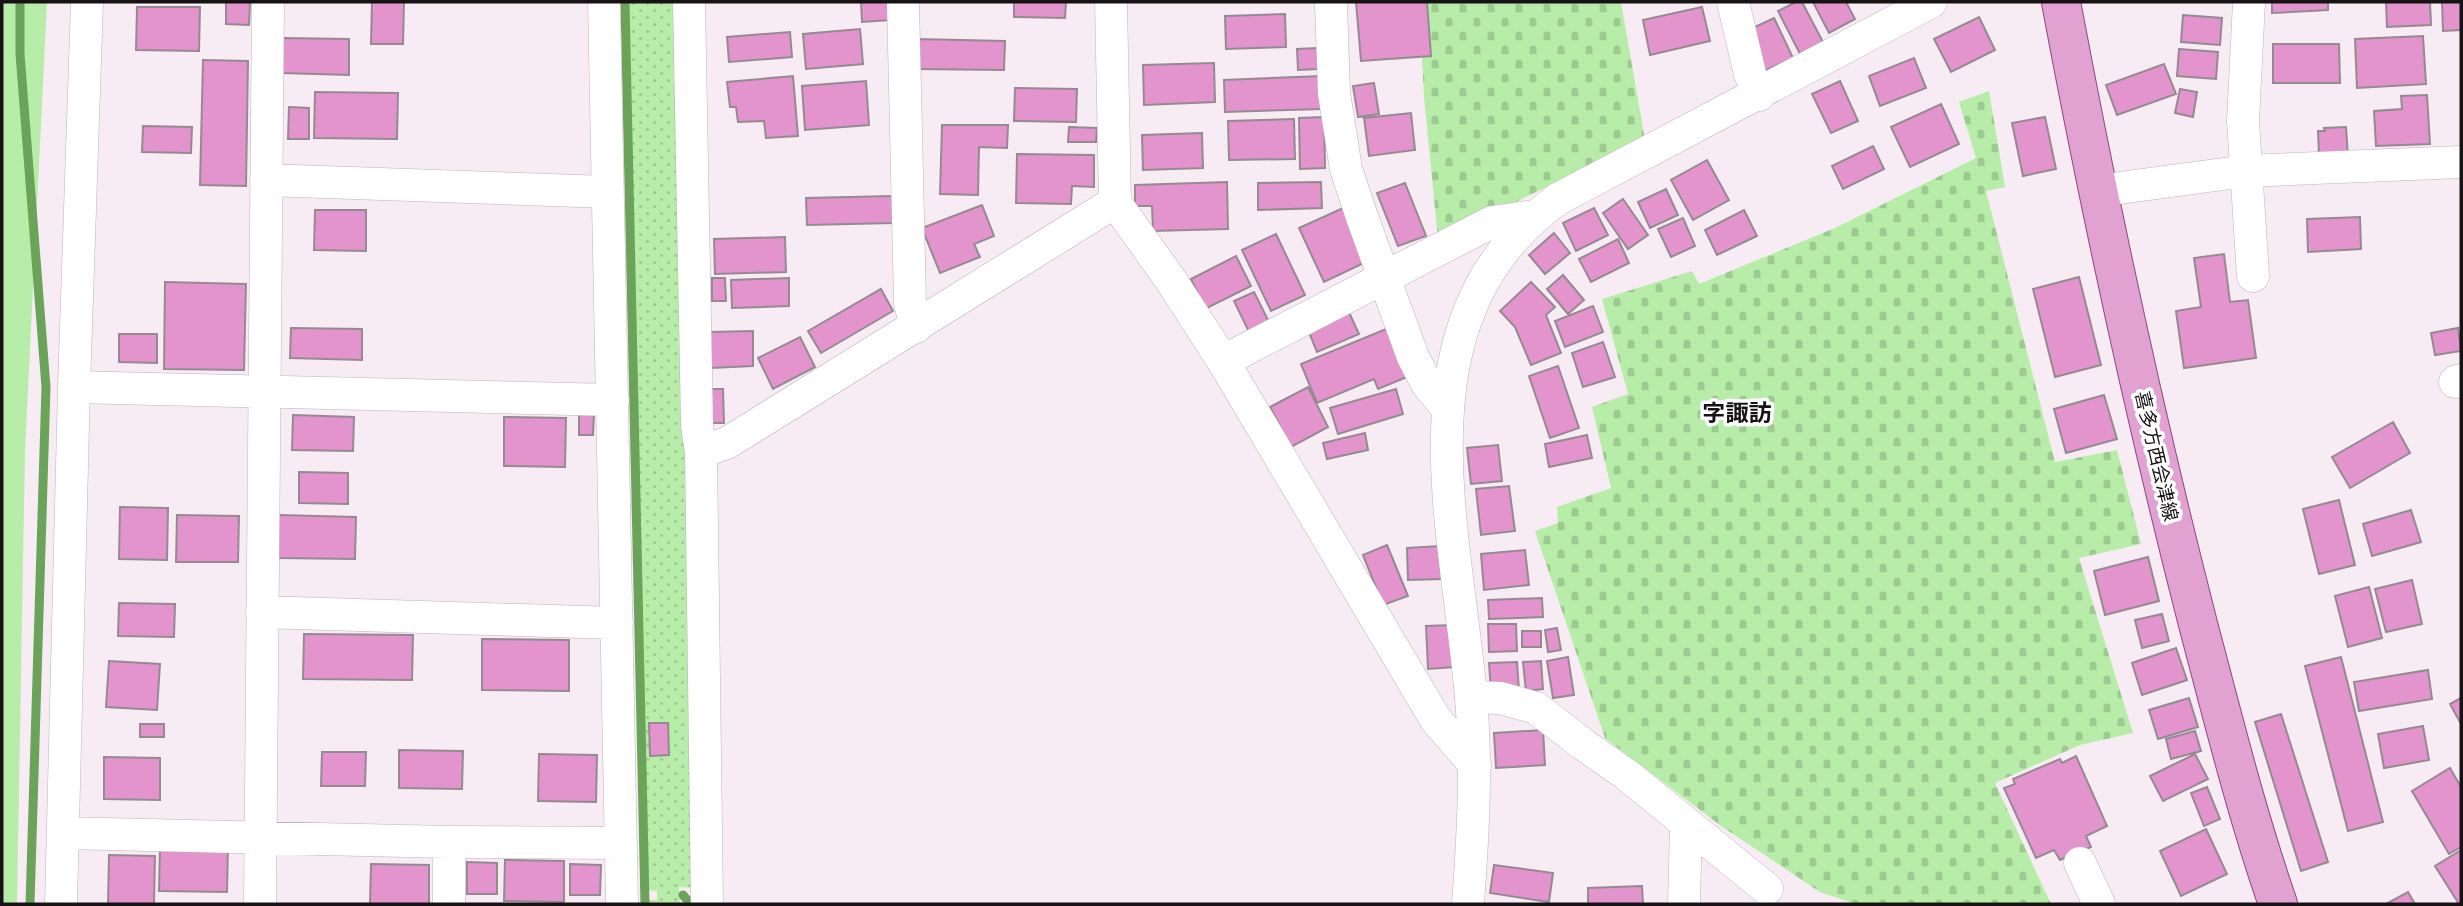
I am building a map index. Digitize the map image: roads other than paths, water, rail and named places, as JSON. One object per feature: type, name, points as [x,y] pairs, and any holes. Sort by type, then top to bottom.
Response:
[{"type":"main road","name":"喜多方西会津線","points":[[2061,2],[2097,191],[2174,532],[2257,843],[2278,904]]},
{"type":"street","points":[[61,904],[87,2]]},
{"type":"street","points":[[260,904],[268,2]]},
{"type":"street","points":[[604,2],[622,904]]},
{"type":"street","points":[[689,2],[697,426],[701,452],[707,904]]},
{"type":"street","points":[[903,2],[910,303],[916,327]]},
{"type":"street","points":[[1111,2],[1115,202],[1223,360],[1436,720],[1475,765]]},
{"type":"street","points":[[1331,2],[1334,93],[1346,169],[1413,356],[1427,384],[1447,408]]},
{"type":"street","points":[[1732,2],[1750,74],[1759,95]]},
{"type":"street","points":[[1468,904],[1475,808],[1475,765],[1471,697],[1450,526],[1447,408],[1448,387],[1457,344],[1474,301],[1510,243],[1534,216],[1558,199],[1931,2]]},
{"type":"street","points":[[2249,2],[2244,121],[2253,276]]},
{"type":"street","points":[[2097,191],[2246,172],[2461,162]]},
{"type":"street","points":[[266,180],[607,191]]},
{"type":"street","points":[[701,452],[727,443],[1115,202]]},
{"type":"street","points":[[1223,360],[1492,222],[1534,216]]},
{"type":"street","points":[[74,387],[613,400]]},
{"type":"street","points":[[262,612],[617,623]]},
{"type":"street","points":[[1471,697],[1500,698],[1536,708],[1627,775],[1767,889]]},
{"type":"street","points":[[1684,904],[1686,823]]},
{"type":"street","points":[[63,833],[621,843]]},
{"type":"street","points":[[449,842],[449,904]]},
{"type":"street","points":[[2080,863],[2099,904]]},
{"type":"waterway","points":[[20,2],[20,54],[46,387],[30,904]]},
{"type":"waterway","points":[[625,2],[645,904]]},
{"type":"waterway","points":[[683,895],[688,904]]},
{"type":"district","name":"字諏訪","points":[[1737,413]]}]
